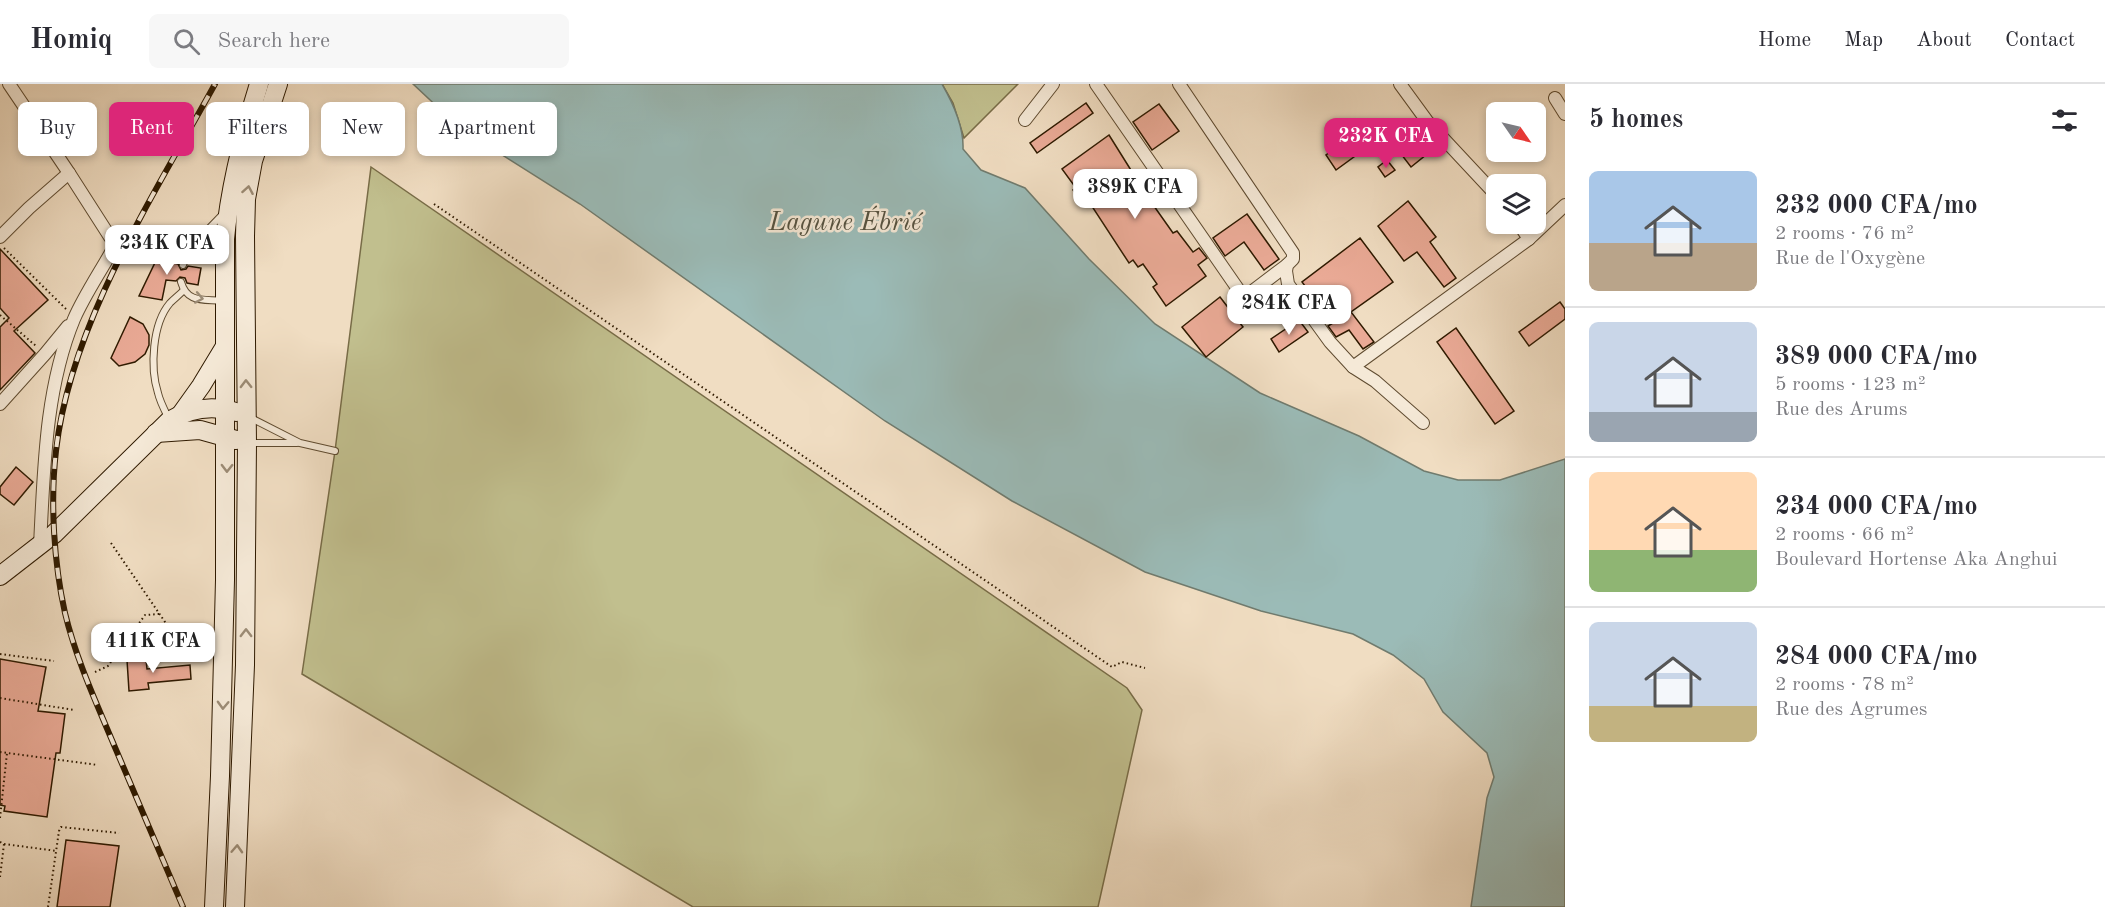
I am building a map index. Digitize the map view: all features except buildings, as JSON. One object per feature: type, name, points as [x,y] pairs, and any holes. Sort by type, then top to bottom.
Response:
[{"type":"main road","points":[[214,907],[223,698],[227,438],[225,239],[236,165],[259,84]]},
{"type":"main road","points":[[235,907],[245,665],[246,199],[253,161],[278,84]]},
{"type":"main road","points":[[0,575],[40,545],[169,422],[201,386],[225,346]]},
{"type":"main road","points":[[169,422],[200,409],[226,409],[246,416]]},
{"type":"main road","points":[[169,422],[247,443]]},
{"type":"street","points":[[9,84],[114,241],[114,247],[75,318],[60,359],[44,462],[40,545]]},
{"type":"street","points":[[1025,120],[1053,84]]},
{"type":"street","points":[[1096,84],[1240,292],[1246,296],[1287,265],[1293,259],[1293,253],[1179,84]]},
{"type":"street","points":[[1400,84],[1427,122],[1486,184]]},
{"type":"street","points":[[1555,98],[1565,114]]},
{"type":"street","points":[[0,237],[69,173]]},
{"type":"street","points":[[1353,367],[1529,239],[1565,205]]},
{"type":"street","points":[[1526,234],[1529,239]]},
{"type":"street","points":[[1287,265],[1285,274],[1288,284],[1330,342],[1353,367],[1375,381],[1423,423]]},
{"type":"street","points":[[0,404],[75,318]]},
{"type":"lane","points":[[183,265],[189,249],[228,209]]},
{"type":"lane","points":[[181,282],[183,291],[194,298],[226,301]]},
{"type":"lane","points":[[169,422],[158,396],[154,377],[155,347],[160,322],[166,309],[183,291]]},
{"type":"lane","points":[[246,416],[300,443]]},
{"type":"lane","points":[[247,443],[300,443],[335,451]]},
{"type":"path","points":[[434,204],[1112,667],[1122,662],[1145,668]]},
{"type":"path","points":[[0,244],[75,318]]},
{"type":"path","points":[[0,316],[45,354]]},
{"type":"path","points":[[111,543],[178,641]]},
{"type":"path","points":[[95,672],[108,666],[145,615],[159,614]]},
{"type":"path","points":[[0,654],[54,661]]},
{"type":"path","points":[[0,698],[74,710]]},
{"type":"path","points":[[0,752],[99,765]]},
{"type":"path","points":[[0,818],[8,753]]},
{"type":"path","points":[[48,907],[59,831],[64,826],[119,833]]},
{"type":"path","points":[[0,842],[57,851]]},
{"type":"path","points":[[0,877],[4,844]]},
{"type":"shaded area","points":[[942,84],[1018,84],[964,138],[953,103]]},
{"type":"shaded area","points":[[371,167],[1127,688],[1142,710],[1098,907],[693,907],[302,674],[335,451]]},
{"type":"water","name":"Lagune Ébrié","points":[[413,84],[942,84],[960,123],[963,149],[981,170],[1025,188],[1089,259],[1155,324],[1260,393],[1359,436],[1424,471],[1458,480],[1500,480],[1565,459],[1565,907],[1471,907],[1487,798],[1494,777],[1487,753],[1443,712],[1424,679],[1393,655],[1353,634],[1261,611],[1145,572],[1012,501],[885,421],[580,204],[504,156],[557,156],[557,102],[432,102]]},
{"type":"railway","points":[[183,907],[93,696],[75,647],[65,613],[58,574],[53,491],[56,451],[64,403],[96,308],[142,215],[215,84]]}]
